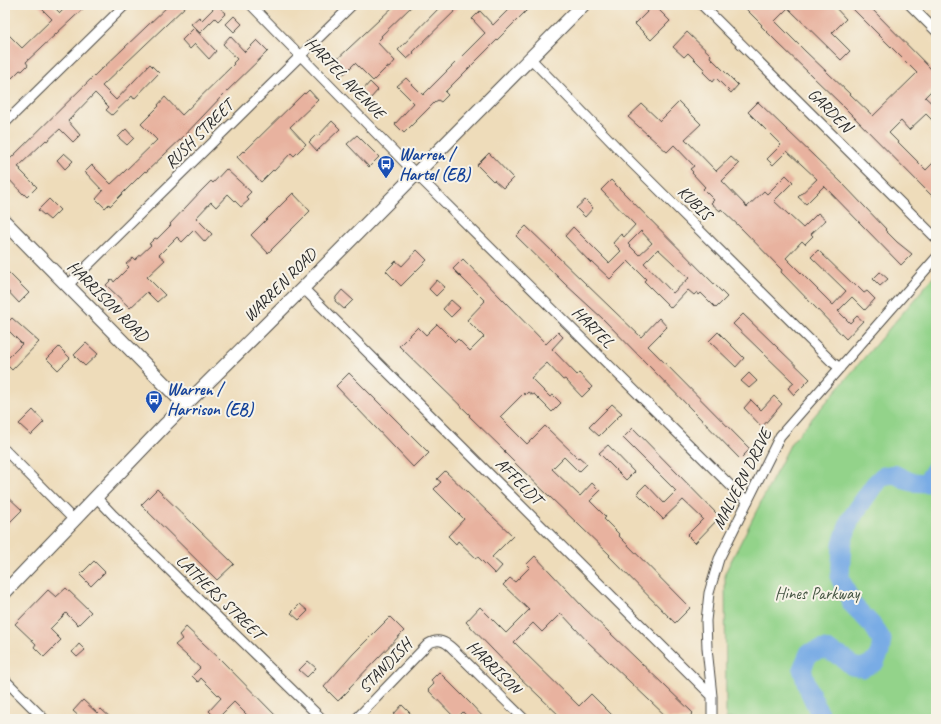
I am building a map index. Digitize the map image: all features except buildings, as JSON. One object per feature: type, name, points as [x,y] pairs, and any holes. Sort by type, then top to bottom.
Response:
[{"type":"main road","name":"WARREN ROAD","points":[[5,592],[185,405],[583,5]]},
{"type":"main road","name":"HARRISON ROAD","points":[[5,222],[185,405]]},
{"type":"street","points":[[5,123],[125,5]]},
{"type":"street","name":"HARTEL AVENUE","points":[[251,5],[416,174]]},
{"type":"street","name":"RUSH STREET","points":[[68,285],[352,5]]},
{"type":"street","name":"GARDEN","points":[[702,5],[936,238]]},
{"type":"street","points":[[910,5],[936,31]]},
{"type":"street","name":"KUBIS","points":[[530,58],[632,163],[832,362],[840,368]]},
{"type":"street","name":"HARTEL","points":[[416,174],[734,489],[748,501]]},
{"type":"street","name":"MALVERN DRIVE","points":[[712,719],[712,696],[706,621],[709,593],[719,559],[780,436],[936,258]]},
{"type":"street","name":"AFFELDT","points":[[303,288],[712,696]]},
{"type":"street","points":[[5,450],[74,520]]},
{"type":"street","name":"LATHERS STREET","points":[[96,497],[322,719]]},
{"type":"street","name":"STANDISH","points":[[356,719],[428,644],[440,640]]},
{"type":"street","name":"HARRISON","points":[[440,640],[448,644],[524,719]]},
{"type":"street","points":[[5,680],[44,719]]},
{"type":"green space","name":"Hines Parkway","points":[[936,274],[936,719],[726,719],[725,573],[791,443]]},
{"type":"waterway","points":[[822,719],[808,688],[802,669],[809,653],[824,649],[842,657],[852,666],[862,668],[875,662],[880,652],[882,640],[873,626],[852,604],[840,578],[842,543],[850,520],[874,485],[883,476],[894,474],[911,482],[926,483],[936,468]]},
{"type":"place","name":"Warren / Hartel (EB)","points":[[386,179]]},
{"type":"place","name":"Warren / Harrison (EB)","points":[[154,414]]}]
